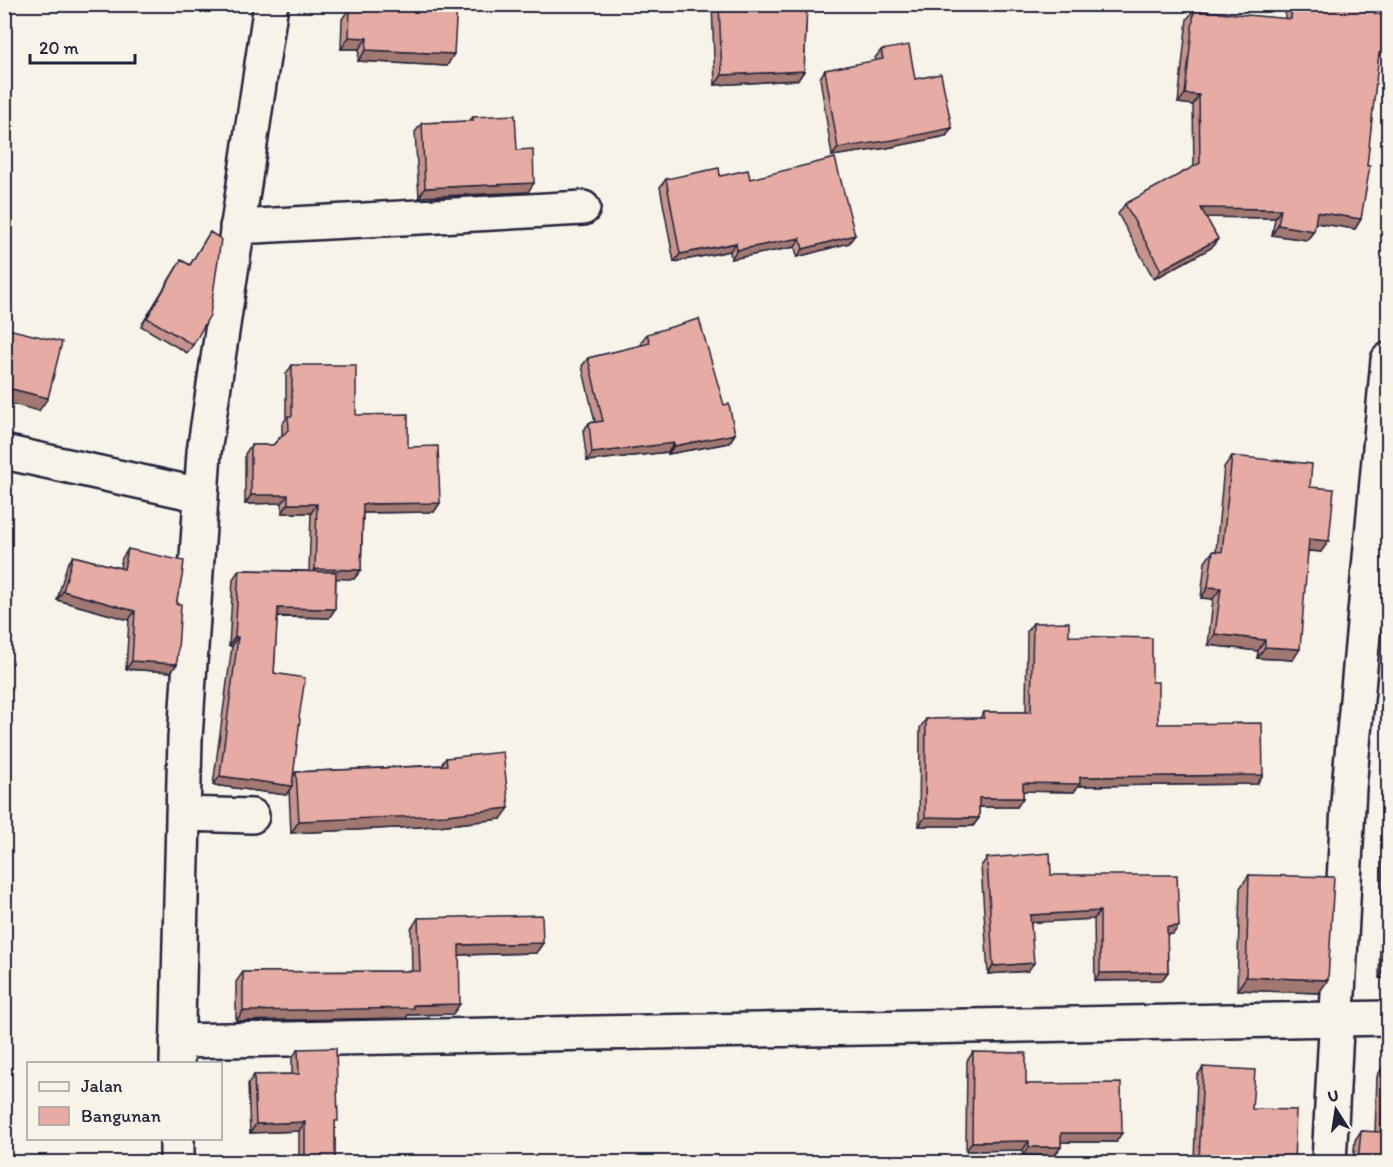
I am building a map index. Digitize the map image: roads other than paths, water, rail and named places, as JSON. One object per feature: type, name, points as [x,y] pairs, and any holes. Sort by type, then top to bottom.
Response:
[{"type":"street","points":[[271,4],[204,452],[185,738],[177,1052],[1389,1018]]},
{"type":"street","points":[[237,228],[583,208]]},
{"type":"street","points":[[1329,1162],[1349,788],[1389,360]]},
{"type":"street","points":[[4,452],[201,495]]},
{"type":"street","points":[[183,814],[252,816]]},
{"type":"street","points":[[177,1140],[177,1162]]}]
